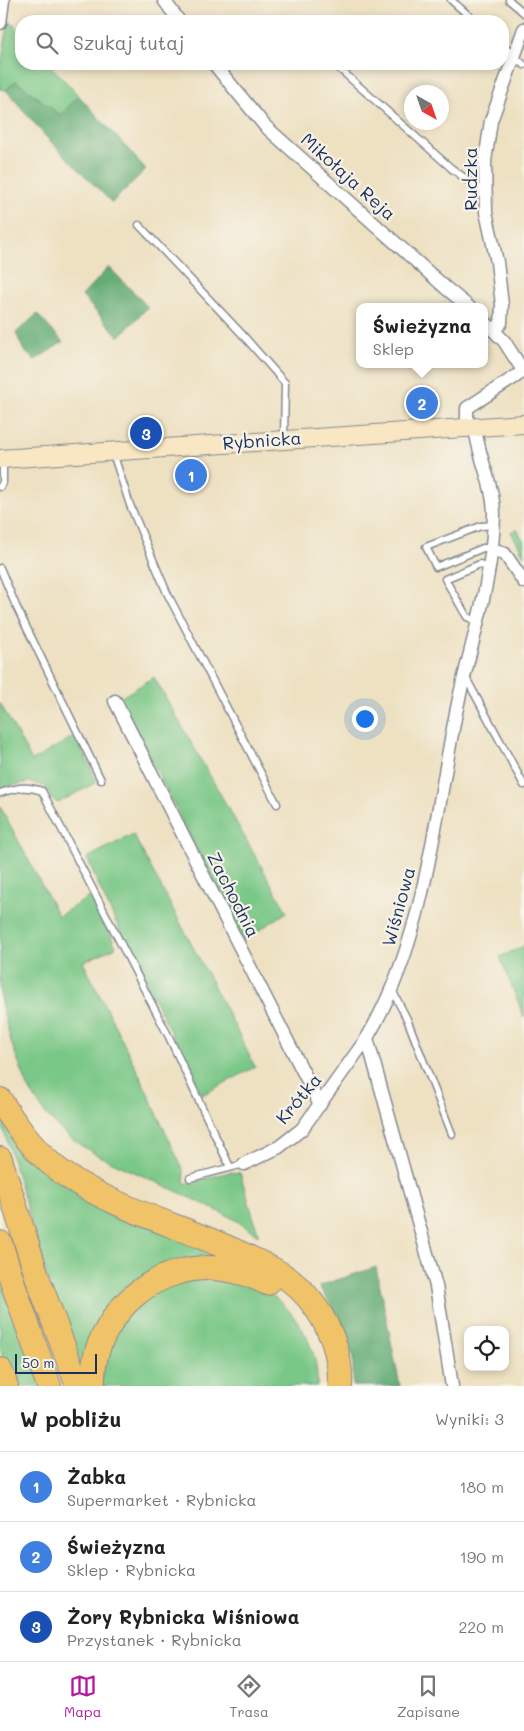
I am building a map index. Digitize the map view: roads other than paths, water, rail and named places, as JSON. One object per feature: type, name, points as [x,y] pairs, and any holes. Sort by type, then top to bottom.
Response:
[{"type":"highway","points":[[0,1100],[30,1144],[65,1175],[117,1202],[225,1246],[266,1265],[285,1277],[303,1292],[317,1310],[330,1332],[338,1357],[340,1386]]},
{"type":"highway","points":[[0,1159],[38,1279],[78,1386]]},
{"type":"highway","points":[[0,1243],[49,1386]]},
{"type":"highway","points":[[93,1386],[94,1361],[100,1341],[126,1302],[146,1286],[166,1276],[190,1269],[214,1268],[236,1270],[259,1278],[276,1288],[293,1302],[318,1340],[324,1362],[326,1386]]},
{"type":"highway","points":[[0,1370],[6,1386]]},
{"type":"street","points":[[0,23],[3,0]]},
{"type":"street","points":[[164,0],[175,15]]},
{"type":"street","name":"Rudzka","points":[[494,330],[501,323],[502,305],[497,262],[486,212],[485,161],[491,120],[519,61],[524,29]]},
{"type":"street","name":"Mikołaja Reja","points":[[219,70],[265,126],[464,303]]},
{"type":"street","points":[[471,427],[467,408],[524,371],[508,347],[488,325]]},
{"type":"street","name":"Rybnicka","points":[[1,459],[524,424]]},
{"type":"street","name":"Wiśniowa","points":[[366,1038],[381,1014],[404,957],[433,844],[456,710],[478,620],[488,568],[493,526],[493,500],[476,438],[471,427]]},
{"type":"street","points":[[491,548],[505,554],[524,582]]},
{"type":"street","name":"Zachodnia","points":[[114,701],[320,1105]]},
{"type":"street","points":[[366,1038],[436,1286],[452,1386]]},
{"type":"street","name":"Krótka","points":[[244,1164],[279,1147],[302,1129],[366,1038]]},
{"type":"lane","points":[[451,0],[468,15]]},
{"type":"lane","points":[[510,0],[524,13]]},
{"type":"lane","points":[[509,52],[519,61]]},
{"type":"lane","points":[[341,70],[451,168],[486,194]]},
{"type":"lane","points":[[138,225],[240,333],[284,383],[284,440]]},
{"type":"lane","points":[[113,452],[130,505],[167,593],[277,804]]},
{"type":"lane","points":[[0,487],[2,482],[1,459]]},
{"type":"lane","points":[[491,548],[483,548],[436,567],[426,547],[481,526],[493,526]]},
{"type":"lane","points":[[478,620],[467,617],[445,579],[480,564],[488,568]]},
{"type":"lane","points":[[0,568],[16,606],[101,780]]},
{"type":"lane","points":[[464,674],[524,785]]},
{"type":"lane","points":[[0,793],[17,788],[31,787],[42,791],[170,1037],[230,1167]]},
{"type":"lane","points":[[391,989],[406,1020],[452,1134]]},
{"type":"lane","points":[[190,1178],[244,1164]]},
{"type":"place","name":"Świeżyzna","points":[[422,403]]},
{"type":"place","name":"Żory Rybnicka Wiśniowa","points":[[146,433]]},
{"type":"place","name":"Żabka","points":[[191,475]]}]
